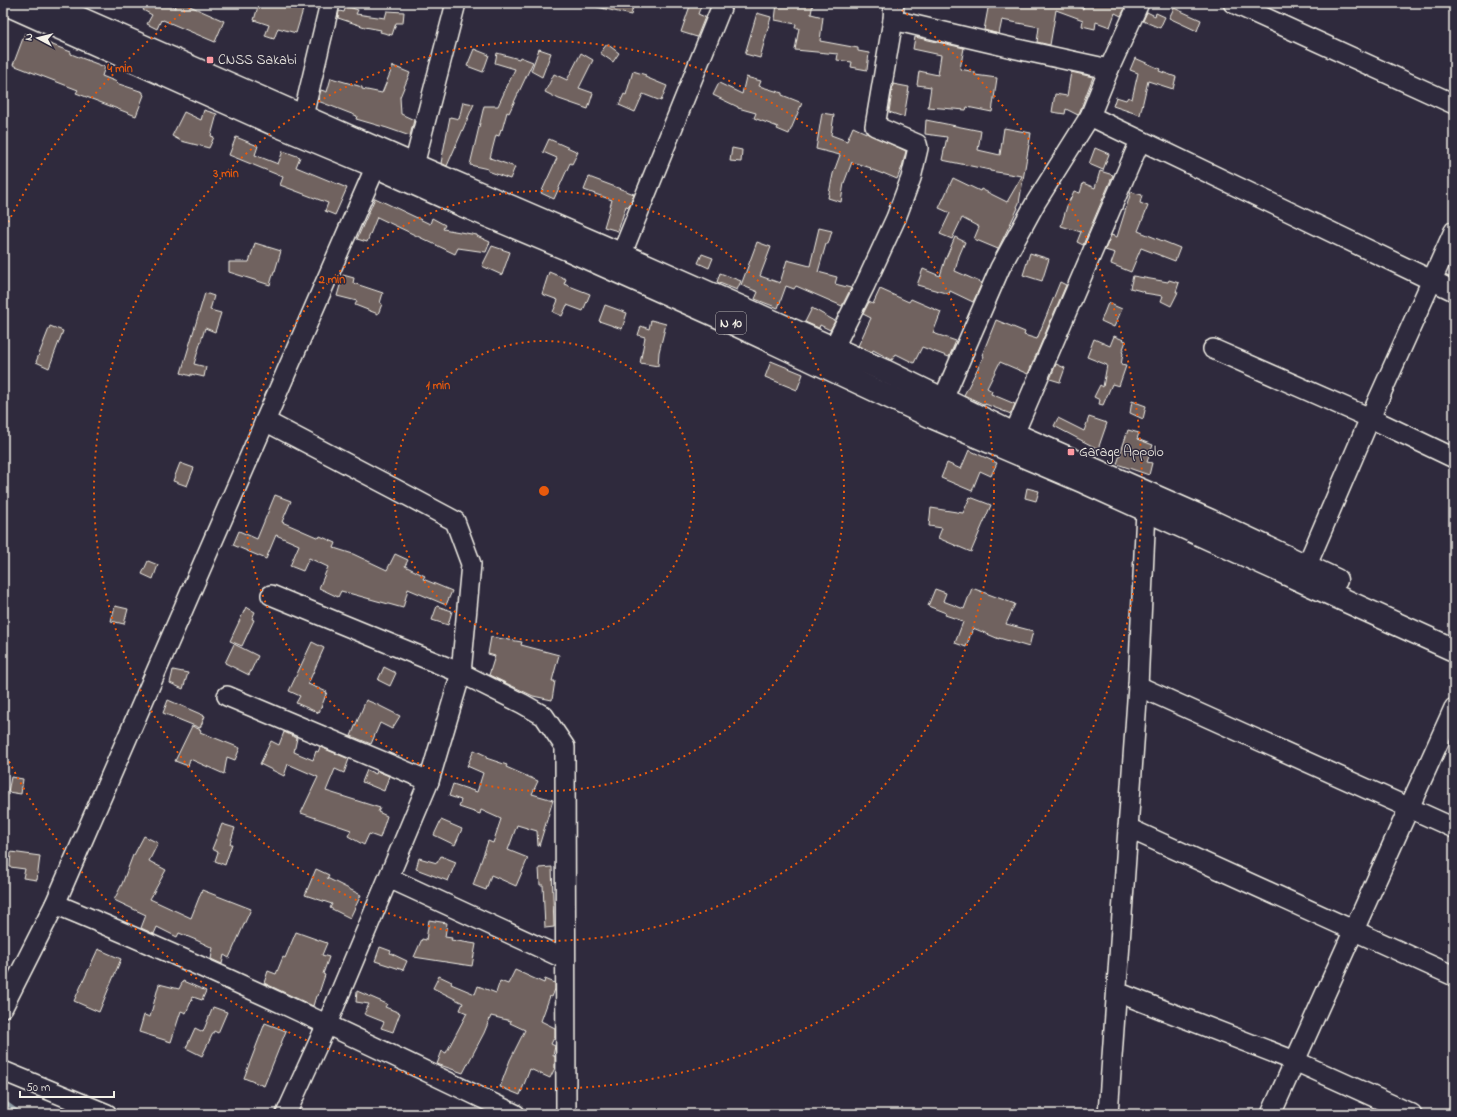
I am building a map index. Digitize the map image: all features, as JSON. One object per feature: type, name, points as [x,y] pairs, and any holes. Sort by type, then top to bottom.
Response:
[{"type":"main road","name":"N 10","points":[[4,3],[260,118],[379,159],[619,263],[833,349],[885,372],[939,409],[1029,458],[1148,502]]},
{"type":"main road","name":"N 10","points":[[47,3],[303,116],[379,159],[414,166],[619,263],[717,316],[939,409],[1014,434],[1148,502],[1304,574],[1454,650]]},
{"type":"main road","name":"N 10","points":[[1304,574],[1454,633]]},
{"type":"street","points":[[303,116],[330,3]]},
{"type":"street","points":[[414,166],[456,3]]},
{"type":"street","points":[[619,263],[723,3]]},
{"type":"street","points":[[939,409],[1000,268],[1036,202],[1090,116],[1109,69],[1139,3]]},
{"type":"street","points":[[1236,4],[1454,104]]},
{"type":"street","points":[[833,349],[896,218],[911,178],[918,148],[916,144],[875,126],[893,11],[1017,49],[1109,69]]},
{"type":"street","points":[[1090,116],[1454,291]]},
{"type":"street","points":[[1014,434],[1140,141]]},
{"type":"street","points":[[3,1007],[55,904],[379,159]]},
{"type":"street","points":[[1304,574],[1370,418],[1454,231]]},
{"type":"street","points":[[1213,349],[1370,418],[1454,458]]},
{"type":"street","points":[[265,421],[455,521],[471,564],[461,673],[429,781],[327,1024],[286,1114]]},
{"type":"street","points":[[1108,1114],[1138,686],[1148,502]]},
{"type":"street","points":[[271,595],[461,673],[544,716],[565,747],[566,1114]]},
{"type":"street","points":[[1138,686],[1454,828]]},
{"type":"street","points":[[227,696],[429,781]]},
{"type":"street","points":[[1271,1114],[1454,708]]},
{"type":"street","points":[[1128,828],[1454,976]]},
{"type":"street","points":[[389,878],[566,959]]},
{"type":"street","points":[[55,904],[116,929],[327,1024],[515,1114]]},
{"type":"street","points":[[1117,992],[1295,1061],[1412,1114]]},
{"type":"street","points":[[3,1071],[107,1114]]},
{"type":"building","points":[[147,3],[166,3],[175,8],[177,3],[183,3],[224,21],[215,42],[163,20],[161,20],[157,29],[147,24],[152,15],[143,10]]},
{"type":"building","points":[[259,3],[305,3],[296,33],[278,28],[274,39],[265,36],[269,25],[254,20]]},
{"type":"building","points":[[597,3],[634,3],[631,15],[597,7]]},
{"type":"building","points":[[691,3],[702,3],[698,14],[705,17],[697,37],[681,32]]},
{"type":"building","points":[[777,3],[813,3],[811,14],[823,17],[820,41],[858,48],[858,51],[869,53],[867,70],[851,67],[852,62],[837,60],[838,54],[795,50],[799,28],[795,28],[796,24],[775,20]]},
{"type":"building","points":[[989,3],[1069,3],[1083,9],[1084,3],[1127,4],[1121,16],[1115,13],[1110,27],[1096,22],[1095,29],[1082,26],[1083,20],[1056,10],[1050,45],[1037,42],[1039,27],[1002,20],[999,34],[984,30]]},
{"type":"building","points":[[346,6],[358,10],[356,14],[385,18],[387,11],[404,12],[403,23],[396,23],[392,35],[380,32],[381,30],[365,27],[338,18],[339,11],[344,12]]},
{"type":"building","points":[[1174,8],[1201,20],[1197,31],[1169,18]]},
{"type":"building","points":[[1147,12],[1155,16],[1156,13],[1165,17],[1160,28],[1143,21]]},
{"type":"building","points":[[757,13],[771,17],[760,58],[745,54]]},
{"type":"building","points":[[25,33],[71,52],[71,54],[105,67],[102,76],[117,82],[116,83],[143,92],[144,95],[136,116],[76,93],[78,90],[13,65]]},
{"type":"building","points":[[915,37],[964,48],[960,69],[975,72],[975,75],[997,78],[992,112],[967,107],[966,110],[928,107],[931,87],[917,85],[919,71],[938,75],[941,55],[913,49]]},
{"type":"building","points":[[607,44],[619,53],[613,62],[600,53]]},
{"type":"building","points":[[474,49],[489,55],[483,72],[467,66]]},
{"type":"building","points":[[539,49],[551,53],[542,77],[531,71]]},
{"type":"building","points":[[497,53],[519,59],[520,57],[533,62],[509,113],[507,112],[499,136],[496,135],[490,158],[515,167],[510,179],[488,171],[488,169],[470,165],[484,106],[498,106],[515,69],[495,63]]},
{"type":"building","points":[[581,53],[593,60],[579,88],[593,93],[588,109],[559,99],[545,92],[554,74],[567,80]]},
{"type":"building","points":[[1135,58],[1160,69],[1159,71],[1176,77],[1173,89],[1148,81],[1140,115],[1113,106],[1116,97],[1126,100],[1128,97],[1132,99],[1138,73],[1130,70]]},
{"type":"building","points":[[393,66],[410,73],[400,97],[401,114],[414,120],[410,136],[356,119],[357,116],[318,101],[321,90],[327,92],[331,78],[362,87],[362,89],[382,93]]},
{"type":"building","points":[[633,71],[646,75],[645,77],[667,86],[661,101],[643,94],[635,112],[619,105],[624,94],[626,95]]},
{"type":"building","points":[[1071,72],[1093,77],[1080,111],[1078,115],[1066,109],[1065,114],[1052,112],[1055,94],[1067,96]]},
{"type":"building","points":[[746,77],[761,81],[759,86],[782,93],[782,95],[802,103],[789,134],[777,129],[778,127],[754,118],[756,113],[738,108],[713,95],[719,83],[742,94]]},
{"type":"building","points":[[893,84],[909,87],[904,117],[889,112]]},
{"type":"building","points":[[463,102],[474,104],[447,166],[441,163],[450,117],[459,119]]},
{"type":"building","points":[[204,110],[217,114],[211,136],[214,137],[209,148],[181,141],[172,136],[184,112],[201,120]]},
{"type":"building","points":[[822,113],[834,115],[831,135],[847,141],[853,127],[906,151],[897,179],[852,162],[844,183],[841,202],[828,198],[833,174],[840,155],[816,149]]},
{"type":"building","points":[[926,120],[981,131],[978,150],[1000,155],[1004,128],[1031,133],[1018,208],[998,249],[974,239],[979,227],[962,218],[952,239],[940,234],[950,213],[939,208],[953,178],[980,191],[981,189],[1007,202],[1022,176],[990,171],[942,160],[947,137],[925,134]]},
{"type":"building","points":[[236,137],[258,146],[255,155],[278,164],[283,151],[300,157],[296,167],[347,188],[335,215],[325,211],[328,203],[280,185],[283,177],[229,155]]},
{"type":"building","points":[[549,139],[578,152],[572,164],[570,163],[554,199],[541,193],[557,158],[543,152]]},
{"type":"building","points":[[732,148],[742,150],[741,162],[730,161]]},
{"type":"building","points":[[1095,148],[1109,154],[1103,170],[1089,164]]},
{"type":"building","points":[[1100,171],[1113,175],[1083,245],[1077,242],[1081,232],[1061,226],[1067,206],[1074,191],[1080,193],[1083,183],[1095,188]]},
{"type":"building","points":[[589,177],[634,194],[629,207],[626,206],[618,231],[604,227],[612,200],[584,190]]},
{"type":"building","points":[[1131,192],[1142,195],[1140,203],[1148,206],[1138,231],[1180,248],[1175,261],[1141,248],[1131,272],[1111,264],[1115,253],[1105,250],[1111,235],[1117,237]]},
{"type":"building","points":[[375,198],[430,224],[432,218],[445,225],[443,229],[477,235],[490,242],[486,252],[458,248],[455,254],[377,217],[367,242],[357,239]]},
{"type":"building","points":[[819,228],[832,231],[828,244],[826,244],[818,272],[837,277],[835,284],[851,288],[842,306],[796,286],[794,289],[786,286],[778,308],[755,299],[758,292],[741,285],[757,242],[771,247],[760,276],[780,283],[787,260],[810,266]]},
{"type":"building","points":[[955,237],[965,242],[955,271],[982,283],[973,302],[950,291],[949,294],[917,285],[923,269],[940,276]]},
{"type":"building","points":[[255,243],[281,251],[270,285],[229,272],[229,262],[249,262]]},
{"type":"building","points":[[492,246],[510,252],[502,275],[482,266]]},
{"type":"building","points":[[1030,253],[1049,259],[1042,281],[1023,275]]},
{"type":"building","points":[[702,254],[713,258],[709,268],[698,263]]},
{"type":"building","points":[[549,272],[566,279],[564,284],[590,294],[583,311],[567,305],[562,316],[553,312],[558,300],[542,294]]},
{"type":"building","points":[[720,273],[741,281],[737,290],[717,282]]},
{"type":"building","points":[[343,275],[354,278],[353,283],[383,293],[380,303],[382,304],[378,314],[355,305],[357,301],[337,296]]},
{"type":"building","points":[[1133,276],[1168,282],[1169,280],[1179,283],[1176,292],[1178,292],[1171,306],[1161,301],[1163,296],[1144,293],[1145,292],[1130,288]]},
{"type":"building","points":[[1060,282],[1066,285],[1028,374],[1000,362],[987,388],[992,391],[991,394],[1015,404],[1011,414],[985,405],[964,395],[984,356],[982,355],[996,320],[1025,332],[1024,335],[1037,339]]},
{"type":"building","points":[[880,289],[909,302],[911,299],[941,312],[933,333],[956,341],[949,357],[922,347],[914,363],[896,354],[892,360],[873,350],[872,352],[858,346],[871,318],[863,314],[869,302],[873,304]]},
{"type":"building","points":[[205,293],[214,296],[210,310],[221,313],[215,332],[205,328],[194,364],[206,367],[204,377],[191,374],[191,376],[181,373]]},
{"type":"building","points":[[1108,303],[1122,309],[1114,327],[1101,321]]},
{"type":"building","points":[[605,305],[627,313],[622,329],[599,321]]},
{"type":"building","points":[[812,308],[835,321],[830,330],[820,325],[819,328],[805,322]]},
{"type":"building","points":[[651,320],[666,324],[659,352],[658,366],[640,363],[645,337],[638,335],[641,326],[649,329]]},
{"type":"building","points":[[50,326],[63,331],[49,368],[36,362]]},
{"type":"building","points":[[1114,336],[1126,341],[1122,352],[1121,365],[1126,366],[1119,386],[1112,384],[1103,405],[1099,404],[1100,400],[1094,397],[1100,385],[1103,387],[1107,365],[1087,357],[1094,339],[1110,346]]},
{"type":"building","points":[[771,361],[803,374],[797,390],[765,377]]},
{"type":"building","points":[[1056,364],[1065,368],[1060,382],[1050,379]]},
{"type":"building","points":[[1132,401],[1146,406],[1143,419],[1130,413]]},
{"type":"building","points":[[1089,417],[1107,423],[1098,449],[1054,426],[1058,418],[1084,431]]},
{"type":"building","points":[[1128,430],[1139,433],[1137,439],[1153,445],[1147,462],[1152,463],[1149,475],[1117,464]]},
{"type":"building","points":[[969,450],[997,463],[991,476],[980,471],[972,491],[941,478],[947,463],[961,469]]},
{"type":"building","points":[[180,463],[194,468],[187,486],[173,481]]},
{"type":"building","points":[[1027,488],[1039,491],[1036,501],[1025,498]]},
{"type":"building","points":[[275,495],[291,501],[282,522],[319,538],[320,536],[336,543],[334,548],[353,554],[387,570],[395,554],[408,560],[405,566],[425,576],[423,579],[452,591],[446,605],[408,589],[403,608],[341,591],[338,597],[319,588],[328,567],[309,558],[303,571],[290,566],[299,545],[276,535],[266,559],[233,545],[239,531],[257,539]]},
{"type":"building","points":[[970,497],[991,505],[971,552],[938,538],[942,528],[929,526],[931,508],[963,513]]},
{"type":"building","points":[[148,561],[158,565],[153,579],[142,574]]},
{"type":"building","points":[[972,588],[1015,604],[1006,624],[1033,631],[1029,647],[999,639],[973,628],[966,647],[955,643],[963,622],[928,606],[935,589],[946,593],[943,601],[964,609]]},
{"type":"building","points":[[115,606],[128,609],[124,624],[111,621]]},
{"type":"building","points":[[437,606],[452,611],[448,625],[432,620]]},
{"type":"building","points":[[246,607],[255,612],[252,619],[254,620],[242,646],[230,641]]},
{"type":"building","points":[[491,637],[522,642],[521,645],[559,655],[552,681],[555,681],[552,700],[533,696],[489,675],[495,656],[488,654]]},
{"type":"building","points":[[312,642],[324,648],[308,684],[327,692],[319,713],[296,703],[300,696],[289,691]]},
{"type":"building","points":[[234,644],[258,656],[249,675],[225,663]]},
{"type":"building","points":[[384,667],[396,673],[390,686],[378,680]]},
{"type":"building","points":[[173,670],[188,673],[183,689],[170,683]]},
{"type":"building","points":[[168,700],[205,716],[200,728],[163,713]]},
{"type":"building","points":[[366,700],[400,716],[392,729],[380,723],[371,744],[351,736]]},
{"type":"building","points":[[192,726],[201,730],[200,732],[240,748],[235,760],[227,757],[224,774],[190,759],[188,766],[175,761]]},
{"type":"building","points":[[284,732],[297,738],[294,752],[313,760],[316,751],[318,752],[320,747],[349,759],[344,773],[335,769],[326,791],[380,808],[378,812],[387,816],[380,838],[369,834],[364,845],[348,836],[351,830],[301,813],[318,777],[288,764],[284,776],[260,764],[271,741],[279,745]]},
{"type":"building","points":[[474,750],[487,756],[486,758],[507,765],[506,767],[538,781],[532,794],[553,800],[539,846],[537,831],[517,825],[508,850],[528,858],[516,886],[491,875],[486,890],[473,885],[488,841],[493,843],[501,819],[481,810],[480,814],[459,807],[461,800],[449,796],[453,784],[477,792],[483,773],[467,766]]},
{"type":"building","points":[[367,770],[376,774],[377,771],[389,776],[384,791],[362,782]]},
{"type":"building","points":[[11,777],[23,779],[21,794],[8,792]]},
{"type":"building","points":[[441,820],[462,829],[455,845],[434,835]]},
{"type":"building","points":[[222,824],[235,828],[230,844],[232,844],[225,865],[215,861],[218,852],[212,849]]},
{"type":"building","points":[[144,836],[158,843],[149,861],[166,870],[150,899],[191,918],[202,890],[251,909],[229,958],[224,955],[222,964],[211,959],[213,948],[196,940],[179,933],[177,937],[157,927],[154,934],[141,928],[146,915],[114,900],[133,855]]},
{"type":"building","points":[[11,852],[40,856],[37,880],[23,878],[25,869],[10,867]]},
{"type":"building","points":[[441,856],[456,862],[448,881],[416,869],[419,858],[437,863]]},
{"type":"building","points":[[552,867],[554,927],[545,928],[543,885],[540,885],[539,868]]},
{"type":"building","points":[[316,869],[329,875],[327,878],[361,895],[350,918],[330,908],[332,904],[305,895]]},
{"type":"building","points":[[429,920],[447,923],[445,937],[452,938],[451,940],[476,944],[472,966],[414,957],[422,939],[426,940]]},
{"type":"building","points":[[296,932],[327,943],[322,955],[329,957],[323,974],[325,975],[313,1006],[264,983],[268,971],[276,974],[283,957],[285,958]]},
{"type":"building","points":[[380,947],[391,951],[390,953],[407,961],[403,970],[375,961]]},
{"type":"building","points":[[98,949],[121,959],[99,1012],[74,1001]]},
{"type":"building","points":[[515,970],[544,983],[545,979],[555,983],[555,989],[552,997],[550,996],[541,1021],[555,1028],[555,1036],[551,1044],[555,1046],[553,1056],[555,1056],[555,1068],[550,1078],[530,1069],[520,1095],[500,1087],[510,1060],[525,1030],[510,1023],[511,1021],[491,1016],[484,1033],[463,1073],[437,1064],[442,1051],[446,1053],[467,1013],[460,1010],[463,1003],[433,988],[439,976],[452,982],[451,984],[475,994],[478,986],[496,993],[500,981],[508,984]]},
{"type":"building","points":[[183,981],[206,991],[202,1000],[193,997],[186,1013],[181,1011],[171,1042],[139,1032],[144,1015],[150,1017],[159,984],[179,989]]},
{"type":"building","points":[[357,991],[387,1004],[385,1007],[400,1013],[393,1032],[381,1028],[384,1022],[364,1014],[369,1004],[356,1002]]},
{"type":"building","points":[[213,1007],[227,1012],[218,1033],[214,1031],[202,1056],[186,1048],[195,1028],[203,1032]]},
{"type":"building","points":[[265,1023],[286,1031],[264,1086],[244,1078]]},
{"type":"waterway","points":[[3,1101],[21,1114]]},
{"type":"place","name":"CNSS Sakabi","points":[[210,60]]},
{"type":"place","name":"Garage Appolo","points":[[1071,452]]}]
